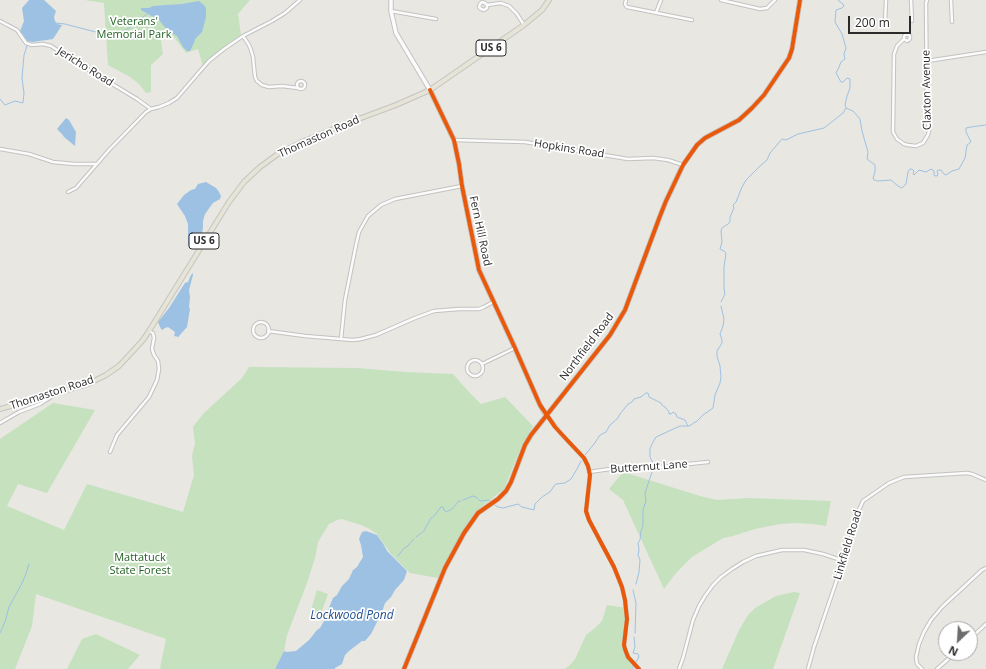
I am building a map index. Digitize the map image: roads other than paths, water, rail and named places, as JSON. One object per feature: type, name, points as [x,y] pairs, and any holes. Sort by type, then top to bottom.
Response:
[{"type":"main road","name":"Thomaston Road","points":[[0,409],[88,384],[119,366],[143,340],[229,202],[244,182],[260,167],[278,154],[302,142],[430,90],[524,25],[542,10],[549,0]]},
{"type":"street","points":[[68,192],[76,188],[122,136],[150,109],[170,103],[177,98],[209,61],[224,49],[243,36],[285,13],[300,0]]},
{"type":"street","name":"Fern Hill Road","points":[[391,0],[391,11],[396,33],[430,90],[454,140],[479,270],[546,415]]},
{"type":"street","points":[[626,0],[625,4],[627,7],[692,20]]},
{"type":"street","points":[[656,13],[661,0]]},
{"type":"street","points":[[721,0],[763,9],[767,8],[775,0]]},
{"type":"street","name":"Northfield Road","points":[[404,669],[442,573],[464,533],[478,513],[498,499],[506,491],[528,439],[610,335],[625,310],[663,207],[683,165],[697,145],[705,138],[739,120],[752,108],[764,95],[789,58],[792,49],[800,0]]},
{"type":"street","points":[[885,23],[886,0]]},
{"type":"street","points":[[911,0],[912,21]]},
{"type":"street","name":"Claxton Avenue","points":[[904,39],[897,46],[894,54],[893,128],[897,139],[908,145],[916,146],[923,142],[929,131],[926,119],[927,0]]},
{"type":"street","points":[[951,0],[952,22]]},
{"type":"street","points":[[487,5],[501,3],[510,6],[524,25]]},
{"type":"street","points":[[391,11],[436,19]]},
{"type":"street","name":"Jericho Road","points":[[0,21],[17,30],[26,43],[32,45],[43,44],[51,46],[137,99],[150,109]]},
{"type":"street","points":[[243,36],[251,50],[255,77],[258,82],[268,87],[282,86],[298,88]]},
{"type":"street","points":[[927,61],[986,52]]},
{"type":"street","name":"Hopkins Road","points":[[454,140],[525,142],[628,159],[653,158],[668,160],[683,165]]},
{"type":"street","points":[[0,149],[29,154],[53,162],[96,164]]},
{"type":"street","points":[[341,339],[345,300],[356,245],[359,232],[368,216],[381,205],[395,199],[462,186]]},
{"type":"street","points":[[268,331],[305,336],[357,340],[367,338],[434,311],[447,309],[479,309],[493,302]]},
{"type":"street","points":[[262,323],[266,325],[268,331],[266,336],[259,338],[254,334],[253,330],[257,324],[262,323]]},
{"type":"street","points":[[110,452],[117,435],[149,397],[157,380],[160,368],[152,349],[154,338],[152,333],[149,331]]},
{"type":"street","points":[[482,364],[515,348]]},
{"type":"street","points":[[478,360],[482,364],[483,369],[479,374],[473,375],[468,371],[468,366],[472,361],[478,360]]},
{"type":"street","points":[[0,423],[19,412],[40,404],[56,393]]},
{"type":"street","points":[[546,415],[562,435],[584,458],[588,466],[589,488],[586,508],[587,513],[589,520],[614,567],[622,587],[627,619],[624,645],[628,657],[639,669]]},
{"type":"street","name":"Butternut Lane","points":[[589,472],[624,466],[653,468],[708,462]]},
{"type":"street","name":"Linkfield Road","points":[[808,669],[814,647],[844,561],[861,503],[894,480],[904,478],[967,473],[986,480]]},
{"type":"street","points":[[679,669],[693,620],[699,606],[713,585],[732,569],[756,556],[782,550],[804,550],[824,554],[844,561]]},
{"type":"street","points":[[922,669],[917,664],[916,657],[919,644],[931,620],[942,607],[986,568]]},
{"type":"street","points":[[978,632],[986,624]]},
{"type":"street","points":[[937,669],[946,661]]},
{"type":"water","points":[[29,0],[44,0],[56,11],[54,17],[55,21],[57,24],[62,25],[53,39],[33,42],[27,41],[20,31],[24,21],[22,8]]},
{"type":"water","points":[[199,1],[206,8],[206,17],[202,32],[195,39],[190,51],[187,51],[183,47],[177,36],[168,31],[159,20],[141,10],[141,8],[149,8],[153,6]]},
{"type":"water","points":[[66,118],[69,120],[76,132],[75,146],[57,129]]},
{"type":"water","points":[[206,182],[216,188],[221,196],[220,199],[213,203],[205,214],[201,240],[197,246],[192,247],[188,246],[188,224],[185,216],[177,204],[184,195],[195,189],[198,184]]},
{"type":"water","points":[[193,273],[189,290],[190,309],[187,327],[179,337],[174,336],[175,332],[168,327],[162,330],[158,322]]},
{"type":"water","name":"Lockwood Pond","points":[[366,531],[377,535],[387,551],[407,571],[404,580],[385,603],[371,634],[365,641],[362,641],[349,651],[345,655],[342,664],[335,669],[275,669],[284,651],[296,651],[320,628],[327,616],[333,598],[349,579],[353,570],[357,567],[363,557],[359,539],[362,532]]},
{"type":"waterway","points":[[838,0],[844,6],[836,10],[835,22],[842,34],[846,48],[844,54],[845,59],[841,62],[836,73],[841,82],[847,78],[850,79],[850,88],[845,105],[846,107]]},
{"type":"waterway","points":[[56,23],[115,37],[147,14]]},
{"type":"waterway","points":[[0,99],[5,105],[15,101],[23,103],[24,93],[22,78],[24,55],[27,46]]},
{"type":"waterway","points":[[846,108],[853,111],[860,119],[868,152],[867,159],[875,165],[873,179],[878,181],[891,180],[902,188],[906,184],[910,169],[914,171],[914,175],[919,170],[926,172],[931,169],[934,171],[935,176],[937,176],[937,171],[939,170],[946,175],[959,169],[965,158],[967,145],[971,142],[966,132],[966,128],[986,125]]},
{"type":"waterway","points":[[721,302],[725,294],[724,267],[726,253],[720,249],[722,242],[721,231],[722,228],[730,222],[730,217],[734,208],[733,205],[736,202],[746,180],[767,160],[770,153],[782,139],[786,140],[798,134],[824,128],[843,113],[846,108]]},
{"type":"waterway","points":[[636,584],[640,560],[638,555],[638,543],[643,526],[643,510],[646,501],[645,493],[653,469],[650,449],[656,437],[680,426],[689,426],[713,408],[715,395],[721,377],[717,356],[717,351],[722,343],[720,334],[724,319],[721,306]]},
{"type":"waterway","points":[[585,455],[600,435],[606,432],[628,404],[646,393],[648,393],[649,397],[661,403],[669,414],[673,412],[677,417],[685,420],[688,426]]},
{"type":"waterway","points":[[495,505],[503,508],[518,504],[522,507],[534,510],[535,504],[550,492],[556,484],[565,483],[571,479],[581,461]]},
{"type":"waterway","points":[[463,500],[473,496],[480,501],[489,500],[491,502]]},
{"type":"waterway","points":[[416,537],[424,531],[431,518],[441,507],[443,507],[446,512],[461,501]]},
{"type":"waterway","points":[[398,556],[414,539]]},
{"type":"waterway","points":[[0,633],[9,607],[21,585],[29,564]]},
{"type":"waterway","points":[[633,590],[636,603],[635,633]]},
{"type":"waterway","points":[[634,637],[635,647],[633,653],[638,654],[639,656],[635,663]]},
{"type":"park label","name":"Veterans' Memorial Park","points":[[134,28]]},
{"type":"park label","name":"Mattatuck State Forest","points":[[140,564]]}]
